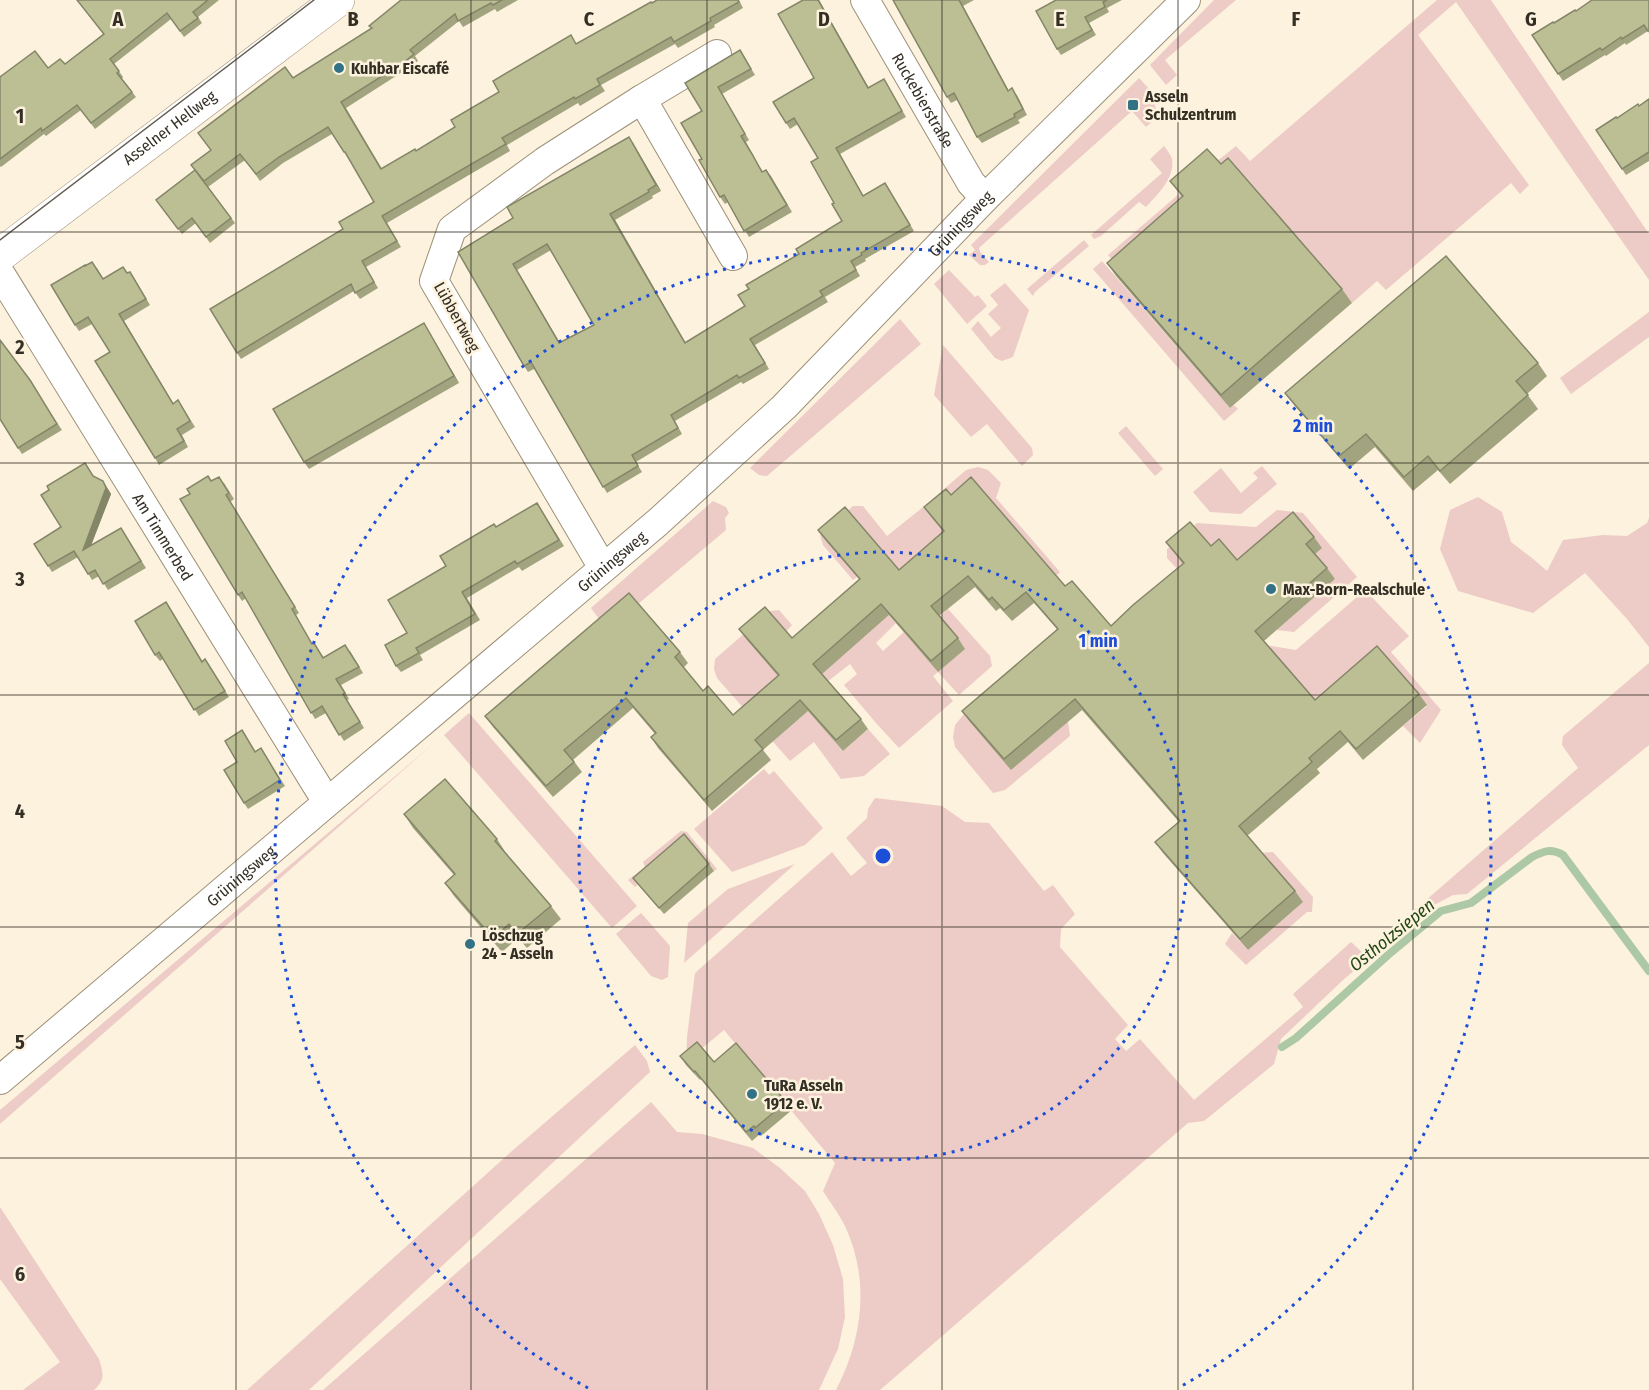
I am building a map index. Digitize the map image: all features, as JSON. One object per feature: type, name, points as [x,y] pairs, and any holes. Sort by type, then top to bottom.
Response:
[{"type":"main road","name":"Asselner Hellweg","points":[[0,255],[338,0]]},
{"type":"street","name":"Ruckebierstraße","points":[[865,0],[971,183],[985,198]]},
{"type":"street","name":"Grüningsweg","points":[[0,1080],[658,522],[784,407],[985,198],[1186,0]]},
{"type":"street","name":"Lübbertweg","points":[[603,568],[434,281],[452,229],[545,161],[717,54]]},
{"type":"street","points":[[642,99],[733,256]]},
{"type":"street","name":"Am Timmerbed","points":[[0,273],[327,802]]},
{"type":"shaded area","points":[[1214,0],[1236,0],[1165,60],[1177,75],[1166,85],[1150,65]]},
{"type":"shaded area","points":[[1437,0],[1491,0],[1649,234],[1649,280],[1456,2],[1418,35],[1529,185],[1520,194],[1511,183],[1386,290],[1377,281],[1352,303],[1238,171],[1230,178],[1216,162],[1236,146],[1250,161]]},
{"type":"shaded area","points":[[1139,78],[1153,93],[1157,117],[1146,127],[1132,111],[979,248],[989,262],[980,265],[969,255],[975,250],[971,245]]},
{"type":"shaded area","points":[[1164,146],[1171,157],[1172,166],[1171,173],[1160,191],[1146,207],[1139,202],[1101,236],[1094,239],[1091,235],[1162,173],[1150,159]]},
{"type":"shaded area","points":[[1179,194],[1193,209],[1122,271],[1108,255]]},
{"type":"shaded area","points":[[1084,240],[1089,246],[1033,296],[1027,289]]},
{"type":"shaded area","points":[[1102,261],[1230,408],[1234,405],[1238,409],[1224,421],[1093,269]]},
{"type":"shaded area","points":[[949,270],[987,306],[967,324],[934,284]]},
{"type":"shaded area","points":[[1005,283],[1029,310],[1013,357],[1002,361],[995,358],[971,329],[978,321],[991,337],[1001,328],[988,314],[998,305],[990,295]]},
{"type":"shaded area","points":[[1649,312],[1649,337],[1571,394],[1560,378]]},
{"type":"shaded area","points":[[900,319],[921,344],[767,476],[759,475],[750,468]]},
{"type":"shaded area","points":[[943,345],[1032,448],[1033,455],[1022,466],[987,424],[971,437],[934,395]]},
{"type":"shaded area","points":[[1126,426],[1163,469],[1155,476],[1118,433]]},
{"type":"shaded area","points":[[1262,466],[1277,484],[1241,514],[1210,512],[1193,492],[1221,468],[1241,493],[1258,478],[1253,473]]},
{"type":"shaded area","points":[[978,467],[988,470],[1001,483],[996,498],[1060,572],[1055,577],[956,547],[899,588],[857,577],[853,580],[823,545],[820,535],[853,506],[863,506],[887,536],[966,470]]},
{"type":"shaded area","points":[[1478,497],[1502,512],[1511,542],[1547,571],[1563,540],[1603,535],[1627,536],[1647,523],[1649,518],[1649,647],[1585,573],[1533,613],[1458,591],[1440,549],[1450,510]]},
{"type":"shaded area","points":[[713,501],[726,507],[729,513],[725,518],[726,530],[619,620],[599,619],[591,608]]},
{"type":"shaded area","points":[[1277,510],[1303,513],[1357,577],[1294,632],[1276,630],[1335,579],[1245,571],[1188,569],[1181,573],[1167,558],[1167,549],[1197,523],[1256,527]]},
{"type":"shaded area","points":[[1365,590],[1409,636],[1391,652],[1441,710],[1420,743],[1403,726],[1427,706],[1322,711],[1266,645],[1296,650]]},
{"type":"shaded area","points":[[948,609],[990,656],[992,666],[959,695],[938,672],[939,617]]},
{"type":"shaded area","points":[[779,610],[792,625],[785,633],[781,666],[790,726],[808,711],[843,751],[868,729],[890,754],[864,776],[841,779],[814,742],[790,761],[717,678],[714,669],[715,659],[770,611]]},
{"type":"shaded area","points":[[889,615],[896,623],[876,643],[883,651],[904,632],[938,672],[933,676],[953,701],[899,748],[844,685],[857,674],[850,664],[827,682],[821,674]]},
{"type":"shaded area","points":[[1649,663],[1649,745],[1467,894],[1453,895],[1436,904],[1412,922],[1343,980],[1281,1039],[1274,1064],[1204,1121],[1188,1123],[880,1390],[836,1390],[852,1350],[857,1329],[860,1288],[853,1246],[843,1222],[823,1191],[835,1163],[724,1030],[694,1055],[686,1065],[687,1037],[695,973],[832,852],[851,876],[867,863],[846,838],[867,818],[868,809],[875,798],[942,806],[965,822],[989,823],[1044,891],[1053,885],[1075,914],[1061,929],[1060,947],[1128,1025],[1115,1039],[1126,1051],[1140,1039],[1194,1100],[1303,1007],[1293,994],[1351,942],[1364,954],[1578,768],[1562,745],[1563,736]]},
{"type":"shaded area","points":[[469,713],[637,906],[612,928],[444,735]]},
{"type":"shaded area","points":[[964,714],[1068,722],[1070,736],[1005,790],[993,793],[955,747],[953,737],[955,725]]},
{"type":"shaded area","points":[[432,745],[0,1124],[0,1110]]},
{"type":"shaded area","points":[[764,769],[769,775],[774,771],[823,828],[805,845],[732,872],[694,829]]},
{"type":"shaded area","points":[[681,831],[687,832],[717,869],[714,871],[689,842],[635,887],[628,880],[645,867],[643,862]]},
{"type":"shaded area","points":[[1273,852],[1313,897],[1312,912],[1307,912],[1246,965],[1225,944],[1232,933],[1248,950],[1261,853]]},
{"type":"shaded area","points":[[795,864],[684,963],[688,923],[728,889]]},
{"type":"shaded area","points":[[641,913],[670,946],[668,977],[662,980],[651,976],[616,934]]},
{"type":"shaded area","points":[[635,1045],[647,1061],[650,1072],[309,1390],[247,1390],[512,1151]]},
{"type":"shaded area","points":[[651,1102],[677,1132],[702,1134],[753,1148],[805,1191],[819,1214],[833,1245],[843,1279],[845,1317],[838,1349],[819,1390],[323,1390]]},
{"type":"shaded area","points":[[0,1207],[99,1359],[102,1376],[94,1390],[23,1390],[60,1362],[0,1279]]},
{"type":"building","points":[[77,0],[208,0],[193,12],[198,18],[180,31],[167,13],[110,59],[119,71],[117,73],[132,92],[91,123],[77,105],[42,131],[41,128],[0,159],[0,77],[35,51],[48,68],[60,59],[65,64],[104,34]]},
{"type":"building","points":[[401,0],[502,0],[493,5],[491,3],[458,21],[455,14],[410,50],[414,54],[403,63],[341,102],[381,169],[455,127],[451,120],[499,92],[493,81],[571,35],[576,44],[657,0],[738,0],[739,2],[674,42],[671,37],[597,79],[600,85],[575,99],[574,97],[502,138],[506,144],[382,216],[397,241],[362,261],[374,282],[355,293],[351,284],[237,353],[210,309],[343,229],[339,222],[374,202],[328,127],[256,174],[240,154],[204,181],[191,165],[211,150],[198,133],[285,67],[293,78],[372,28],[369,26]]},
{"type":"building","points":[[803,0],[818,0],[868,88],[884,79],[902,111],[836,148],[863,196],[885,183],[910,225],[851,261],[856,270],[820,291],[823,296],[750,339],[765,363],[739,378],[737,375],[671,415],[678,428],[632,455],[638,466],[603,487],[531,362],[524,366],[458,252],[513,218],[507,207],[629,137],[656,185],[648,190],[649,192],[610,214],[685,343],[745,306],[738,295],[749,289],[746,285],[799,254],[796,249],[842,221],[811,162],[818,158],[794,118],[786,123],[773,102],[814,78],[778,14]],"holes":[[[547,244],[594,325],[559,343],[513,264]]]},
{"type":"building","points":[[893,0],[959,0],[1008,91],[1012,88],[1023,109],[1014,114],[1015,117],[977,137],[954,93],[947,97]]},
{"type":"building","points":[[1056,0],[1107,0],[1103,2],[1105,7],[1085,17],[1092,30],[1057,49],[1036,11]]},
{"type":"building","points":[[1592,0],[1649,0],[1649,30],[1644,25],[1558,74],[1532,35]]},
{"type":"building","points":[[740,50],[751,69],[718,87],[745,134],[741,136],[762,172],[766,170],[787,205],[744,231],[724,195],[720,197],[681,123],[702,111],[685,83]]},
{"type":"building","points":[[1649,99],[1649,152],[1622,169],[1596,130]]},
{"type":"building","points":[[1207,149],[1221,164],[1228,158],[1342,289],[1221,395],[1107,263],[1183,196],[1170,181]]},
{"type":"building","points":[[195,170],[231,218],[206,237],[192,218],[178,229],[156,200]]},
{"type":"building","points":[[1446,256],[1538,363],[1516,381],[1528,395],[1440,471],[1428,456],[1404,477],[1366,434],[1339,456],[1285,393]]},
{"type":"building","points":[[92,262],[103,279],[123,267],[127,273],[130,272],[146,299],[119,314],[173,404],[178,400],[190,421],[177,429],[184,441],[155,458],[95,361],[110,352],[88,317],[75,325],[51,285]]},
{"type":"building","points":[[424,323],[454,376],[304,462],[273,409]]},
{"type":"building","points":[[0,340],[30,380],[57,424],[18,448],[0,419]]},
{"type":"building","points":[[85,463],[93,476],[103,481],[106,488],[83,550],[121,528],[141,561],[103,584],[95,570],[88,574],[74,551],[48,566],[34,544],[61,527],[41,495],[49,490],[47,486]]},
{"type":"building","points":[[208,476],[211,481],[219,477],[229,493],[226,495],[295,607],[292,609],[312,644],[314,643],[323,658],[345,645],[359,667],[336,679],[360,722],[339,735],[322,706],[311,713],[242,592],[238,595],[180,499],[190,494],[187,489]]},
{"type":"building","points":[[971,477],[1065,586],[1072,581],[1111,626],[1184,563],[1166,542],[1190,522],[1211,546],[1219,539],[1237,560],[1293,512],[1314,537],[1306,544],[1327,568],[1255,631],[1315,700],[1377,646],[1419,694],[1356,749],[1340,731],[1309,758],[1312,762],[1239,826],[1295,891],[1240,939],[1155,842],[1180,821],[1075,699],[1004,759],[962,711],[1058,629],[1026,592],[1004,610],[992,597],[989,600],[968,576],[931,606],[958,638],[931,661],[881,604],[813,664],[861,719],[836,740],[800,700],[755,740],[763,749],[704,800],[651,737],[656,733],[626,698],[564,750],[574,762],[546,786],[485,716],[629,593],[680,652],[675,657],[703,691],[708,686],[733,715],[779,675],[739,629],[765,607],[792,638],[860,579],[818,530],[845,507],[899,570],[944,531],[924,507],[946,489],[951,495]]},
{"type":"building","points":[[537,503],[559,540],[517,564],[515,561],[462,592],[475,614],[416,648],[419,653],[396,666],[385,645],[407,633],[388,600],[446,566],[440,556],[494,524],[496,527]]},
{"type":"building","points":[[166,602],[202,662],[205,659],[225,691],[194,710],[159,652],[155,655],[135,621]]},
{"type":"building","points":[[242,730],[255,752],[261,748],[280,780],[244,803],[224,770],[237,762],[225,741]]},
{"type":"building","points":[[445,779],[551,906],[517,934],[509,924],[493,938],[445,883],[455,874],[404,814]]},
{"type":"building","points":[[684,834],[709,864],[659,908],[633,878]]},
{"type":"building","name":"TuRa Asseln 1912 e. V.","points":[[697,1042],[714,1062],[736,1043],[786,1102],[755,1128],[754,1126],[746,1132],[680,1056]]},
{"type":"waterway","name":"Ostholzsiepen","points":[[1282,1047],[1296,1038],[1388,955],[1441,911],[1471,903],[1532,857],[1547,851],[1563,855],[1649,971]]},
{"type":"tram line","points":[[0,240],[314,0]]},
{"type":"place","name":"Kuhbar Eiscafé","points":[[339,68]]},
{"type":"place","name":"Asseln Schulzentrum","points":[[1133,105]]},
{"type":"place","name":"Max-Born-Realschule","points":[[1271,589]]},
{"type":"place","name":"Löschzug 24 - Asseln","points":[[470,944]]},
{"type":"place","name":"TuRa Asseln 1912 e. V.","points":[[752,1094]]}]
